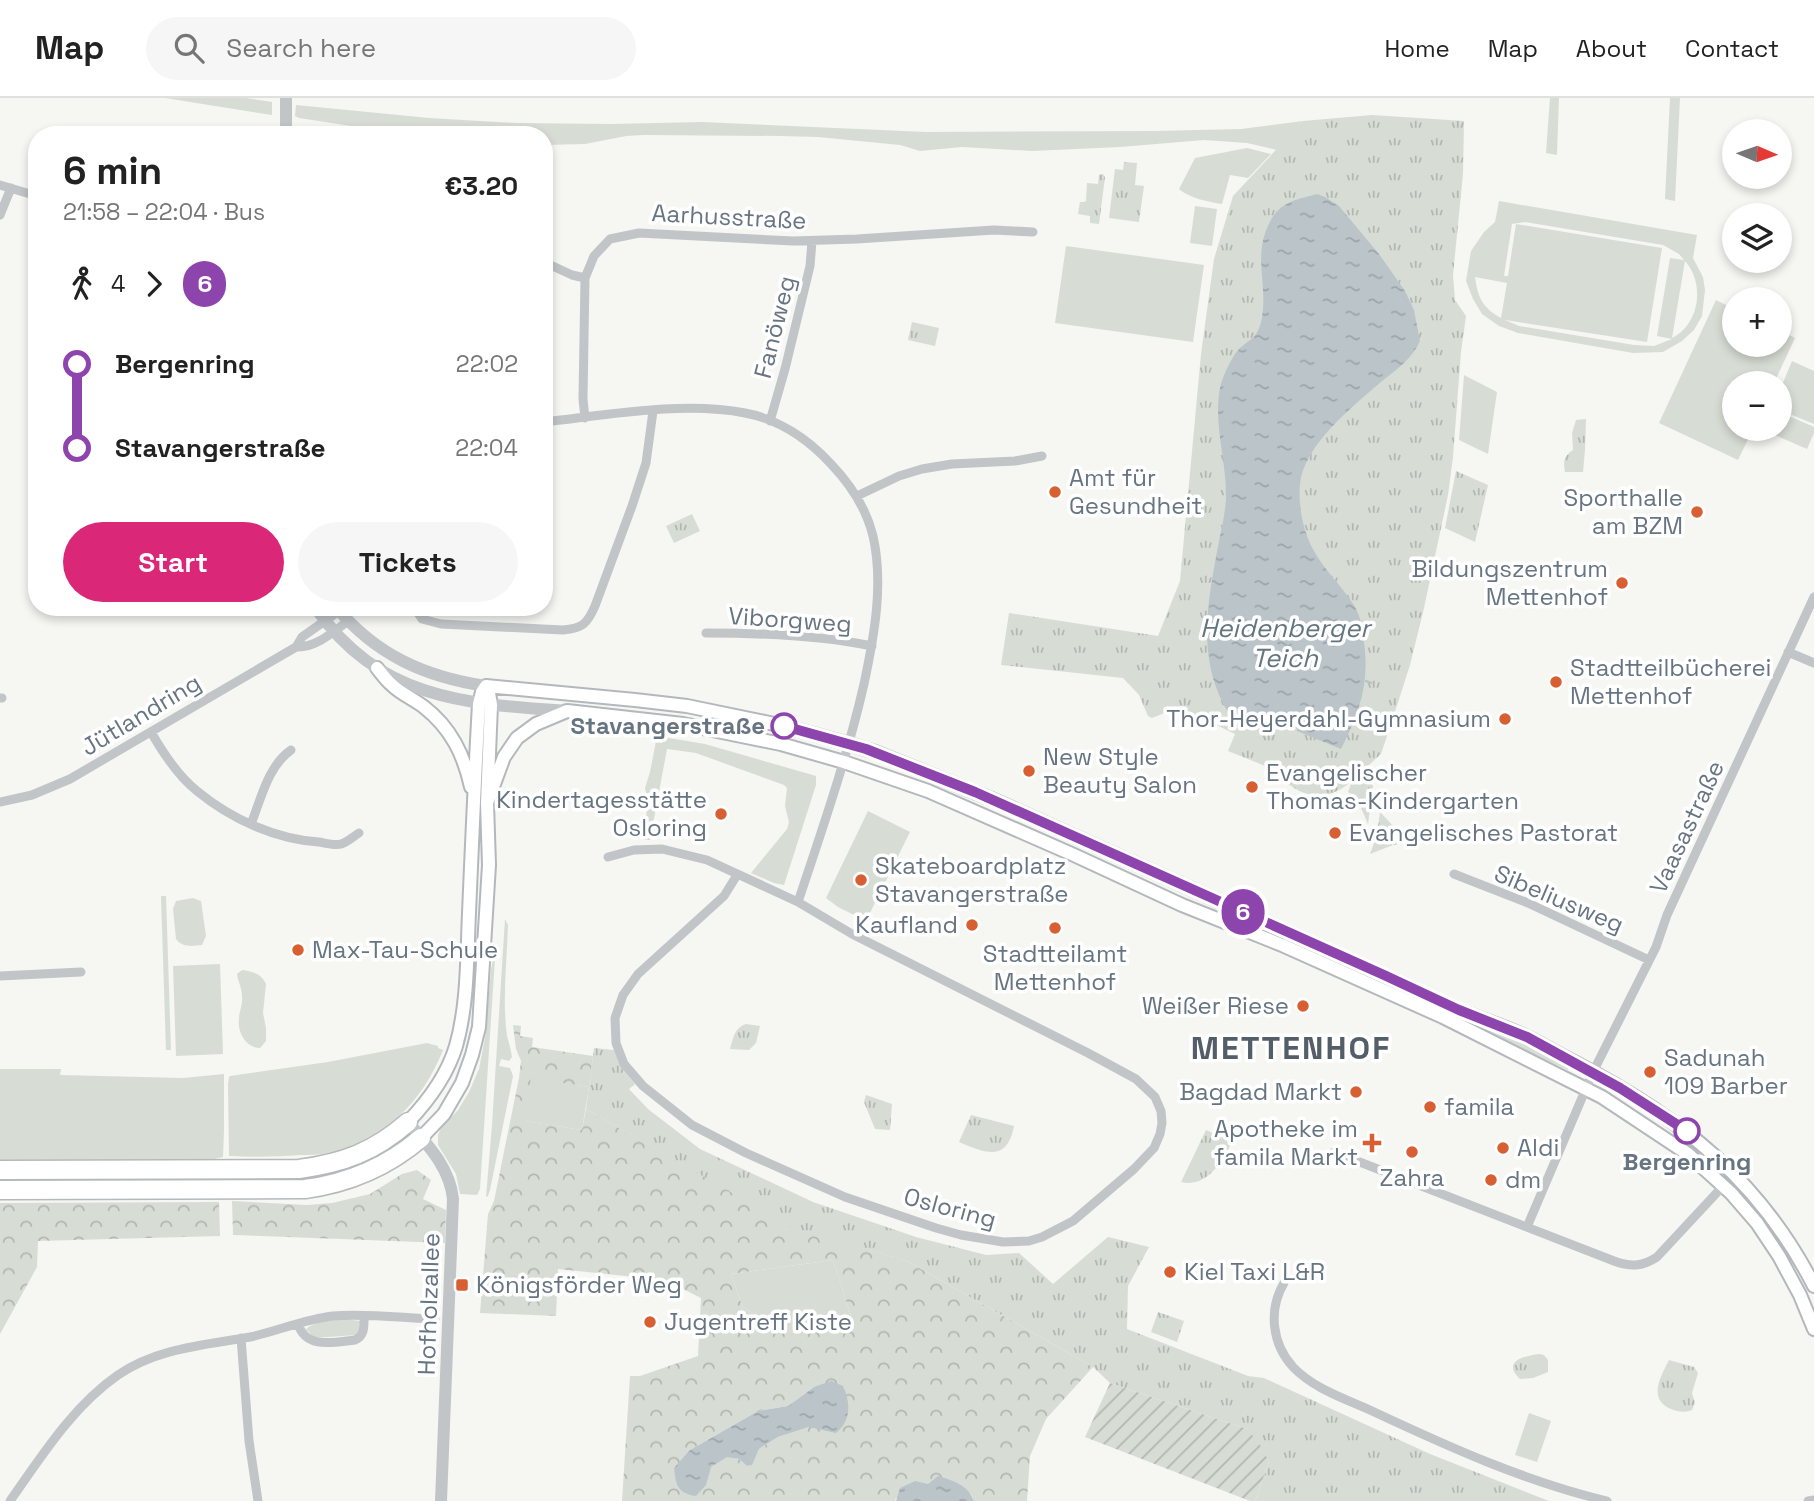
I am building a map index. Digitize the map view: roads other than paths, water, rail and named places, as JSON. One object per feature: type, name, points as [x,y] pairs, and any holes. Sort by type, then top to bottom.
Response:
[{"type":"highway","points":[[0,1170],[273,1170],[312,1167],[335,1163],[367,1151],[408,1122]]},
{"type":"highway","points":[[0,1191],[305,1189],[327,1186],[376,1169],[403,1153],[421,1138]]},
{"type":"main road","points":[[377,668],[393,687],[423,706],[449,733],[464,761],[474,801]]},
{"type":"main road","points":[[421,1138],[456,1095],[468,1069],[476,1041],[481,1003],[489,865],[485,704],[482,692],[487,686],[635,699],[687,706],[760,721],[875,752],[1006,805],[1459,1010],[1527,1037],[1632,1094],[1687,1131],[1742,1181],[1782,1231],[1814,1286]]},
{"type":"main road","points":[[408,1122],[431,1096],[443,1077],[460,1028],[474,801],[485,704]]},
{"type":"main road","points":[[487,803],[504,757],[517,738],[536,724],[567,711],[683,724],[782,744],[845,762],[928,791],[1182,905],[1314,959],[1443,1017],[1586,1089],[1651,1128],[1688,1154],[1724,1185],[1757,1223],[1779,1255],[1800,1294],[1814,1329]]},
{"type":"street","points":[[286,102],[286,126]]},
{"type":"street","points":[[0,185],[28,193]]},
{"type":"street","points":[[0,215],[11,188]]},
{"type":"street","name":"Aarhusstraße","points":[[585,418],[584,278],[594,256],[610,239],[639,233],[812,241],[1006,229],[1033,232]]},
{"type":"street","name":"Fanöweg","points":[[770,421],[810,266],[812,241]]},
{"type":"street","points":[[553,266],[584,278]]},
{"type":"street","points":[[553,421],[678,408],[716,409],[748,414],[770,421],[801,438],[824,456],[857,496],[872,534],[877,563],[872,646],[845,762],[798,902]]},
{"type":"street","points":[[420,616],[440,624],[563,630],[584,625],[595,606],[639,487],[648,455],[653,411]]},
{"type":"street","points":[[857,496],[899,476],[922,470],[952,464],[1015,461],[1042,456]]},
{"type":"street","name":"Vaasastraße","points":[[1593,1072],[1656,947],[1667,915],[1814,597]]},
{"type":"street","points":[[322,616],[347,646],[395,679],[422,691],[449,699],[485,704],[567,711]]},
{"type":"street","name":"Jütlandring","points":[[0,802],[32,795],[70,779],[296,647],[306,647],[338,616]]},
{"type":"street","points":[[344,616],[383,650],[420,670],[454,681],[487,686]]},
{"type":"street","name":"Viborgweg","points":[[706,633],[820,638],[872,646]]},
{"type":"street","points":[[1788,652],[1814,663]]},
{"type":"street","points":[[151,732],[161,750],[197,792],[251,824],[282,836],[312,842],[341,844],[359,833]]},
{"type":"street","points":[[251,824],[271,773],[291,750]]},
{"type":"street","name":"Osloring","points":[[608,857],[634,850],[662,849],[707,860],[798,902],[852,934],[1136,1079],[1155,1097],[1161,1111],[1162,1124],[1154,1149],[1134,1170],[1073,1221],[1029,1241],[1003,1242],[936,1228],[845,1197],[746,1153],[692,1125],[643,1086],[624,1064],[616,1043],[615,1018],[623,995],[638,974],[724,896],[737,875]]},
{"type":"street","name":"Sibeliusweg","points":[[1454,874],[1528,903],[1649,960]]},
{"type":"street","points":[[0,976],[81,972]]},
{"type":"street","points":[[1527,1227],[1593,1072]]},
{"type":"street","name":"Hofholzallee","points":[[408,1122],[448,1176],[453,1199],[441,1501]]},
{"type":"street","points":[[1334,1152],[1634,1266],[1651,1261],[1662,1252],[1724,1185]]},
{"type":"street","points":[[1284,1283],[1275,1307],[1276,1335],[1292,1366],[1310,1381],[1516,1474],[1606,1501]]},
{"type":"street","points":[[10,1501],[66,1426],[103,1387],[119,1374],[145,1360],[176,1350],[241,1338],[332,1316],[435,1319]]},
{"type":"street","points":[[298,1324],[302,1334],[315,1342],[355,1340],[363,1333],[364,1316]]},
{"type":"street","points":[[241,1338],[249,1441],[258,1501]]},
{"type":"street","points":[[1808,1501],[1814,1500]]},
{"type":"water","name":"Heidenberger Teich","points":[[1317,194],[1339,206],[1379,254],[1405,291],[1414,310],[1420,341],[1403,364],[1344,415],[1320,441],[1303,469],[1300,484],[1302,519],[1310,544],[1355,607],[1363,633],[1365,672],[1362,698],[1341,749],[1297,731],[1296,721],[1258,721],[1254,728],[1235,719],[1226,709],[1216,687],[1207,633],[1210,596],[1226,499],[1218,416],[1221,384],[1235,354],[1255,335],[1260,325],[1263,304],[1262,244],[1272,218],[1286,204]]},
{"type":"water","points":[[831,1381],[843,1386],[848,1405],[845,1423],[836,1433],[809,1427],[778,1437],[759,1449],[752,1465],[747,1466],[739,1459],[727,1457],[711,1467],[706,1485],[696,1496],[681,1490],[674,1468],[690,1450],[758,1411],[788,1406],[814,1387]]},
{"type":"water","points":[[938,1476],[964,1487],[974,1501],[896,1501],[900,1488],[915,1481],[928,1484]]},
{"type":"waterway","points":[[1366,681],[1371,683]]},
{"type":"place","name":"Amt für Gesundheit","points":[[1055,492]]},
{"type":"place","name":"Sporthalle am BZM","points":[[1697,512]]},
{"type":"place","name":"Bildungszentrum Mettenhof","points":[[1622,583]]},
{"type":"place","name":"Stadtteilbücherei Mettenhof","points":[[1556,682]]},
{"type":"place","name":"Thor-Heyerdahl-Gymnasium","points":[[1505,719]]},
{"type":"place","name":"Stavangerstraße","points":[[784,726]]},
{"type":"place","name":"New Style Beauty Salon","points":[[1029,771]]},
{"type":"place","name":"Evangelischer Thomas-Kindergarten","points":[[1252,787]]},
{"type":"place","name":"Kindertagesstätte Osloring","points":[[721,814]]},
{"type":"place","name":"Evangelisches Pastorat","points":[[1335,833]]},
{"type":"place","name":"Skateboardplatz Stavangerstraße","points":[[861,880]]},
{"type":"place","name":"Kaufland","points":[[972,925]]},
{"type":"place","name":"Stadtteilamt Mettenhof","points":[[1055,928]]},
{"type":"place","name":"Max-Tau-Schule","points":[[298,950]]},
{"type":"place","name":"Weißer Riese","points":[[1303,1006]]},
{"type":"place","name":"Sadunah 109 Barber","points":[[1650,1072]]},
{"type":"place","name":"Bagdad Markt","points":[[1356,1092]]},
{"type":"place","name":"famila","points":[[1430,1107]]},
{"type":"place","name":"Bergenring","points":[[1687,1131]]},
{"type":"place","name":"Apotheke im famila Markt","points":[[1372,1143]]},
{"type":"place","name":"Aldi","points":[[1503,1148]]},
{"type":"place","name":"Zahra","points":[[1412,1152]]},
{"type":"place","name":"dm","points":[[1491,1180]]},
{"type":"place","name":"Kiel Taxi L&R","points":[[1170,1272]]},
{"type":"place","name":"Königsförder Weg","points":[[462,1285]]},
{"type":"place","name":"Jugentreff Kiste","points":[[650,1322]]},
{"type":"district","name":"METTENHOF","points":[[1291,1048]]}]
